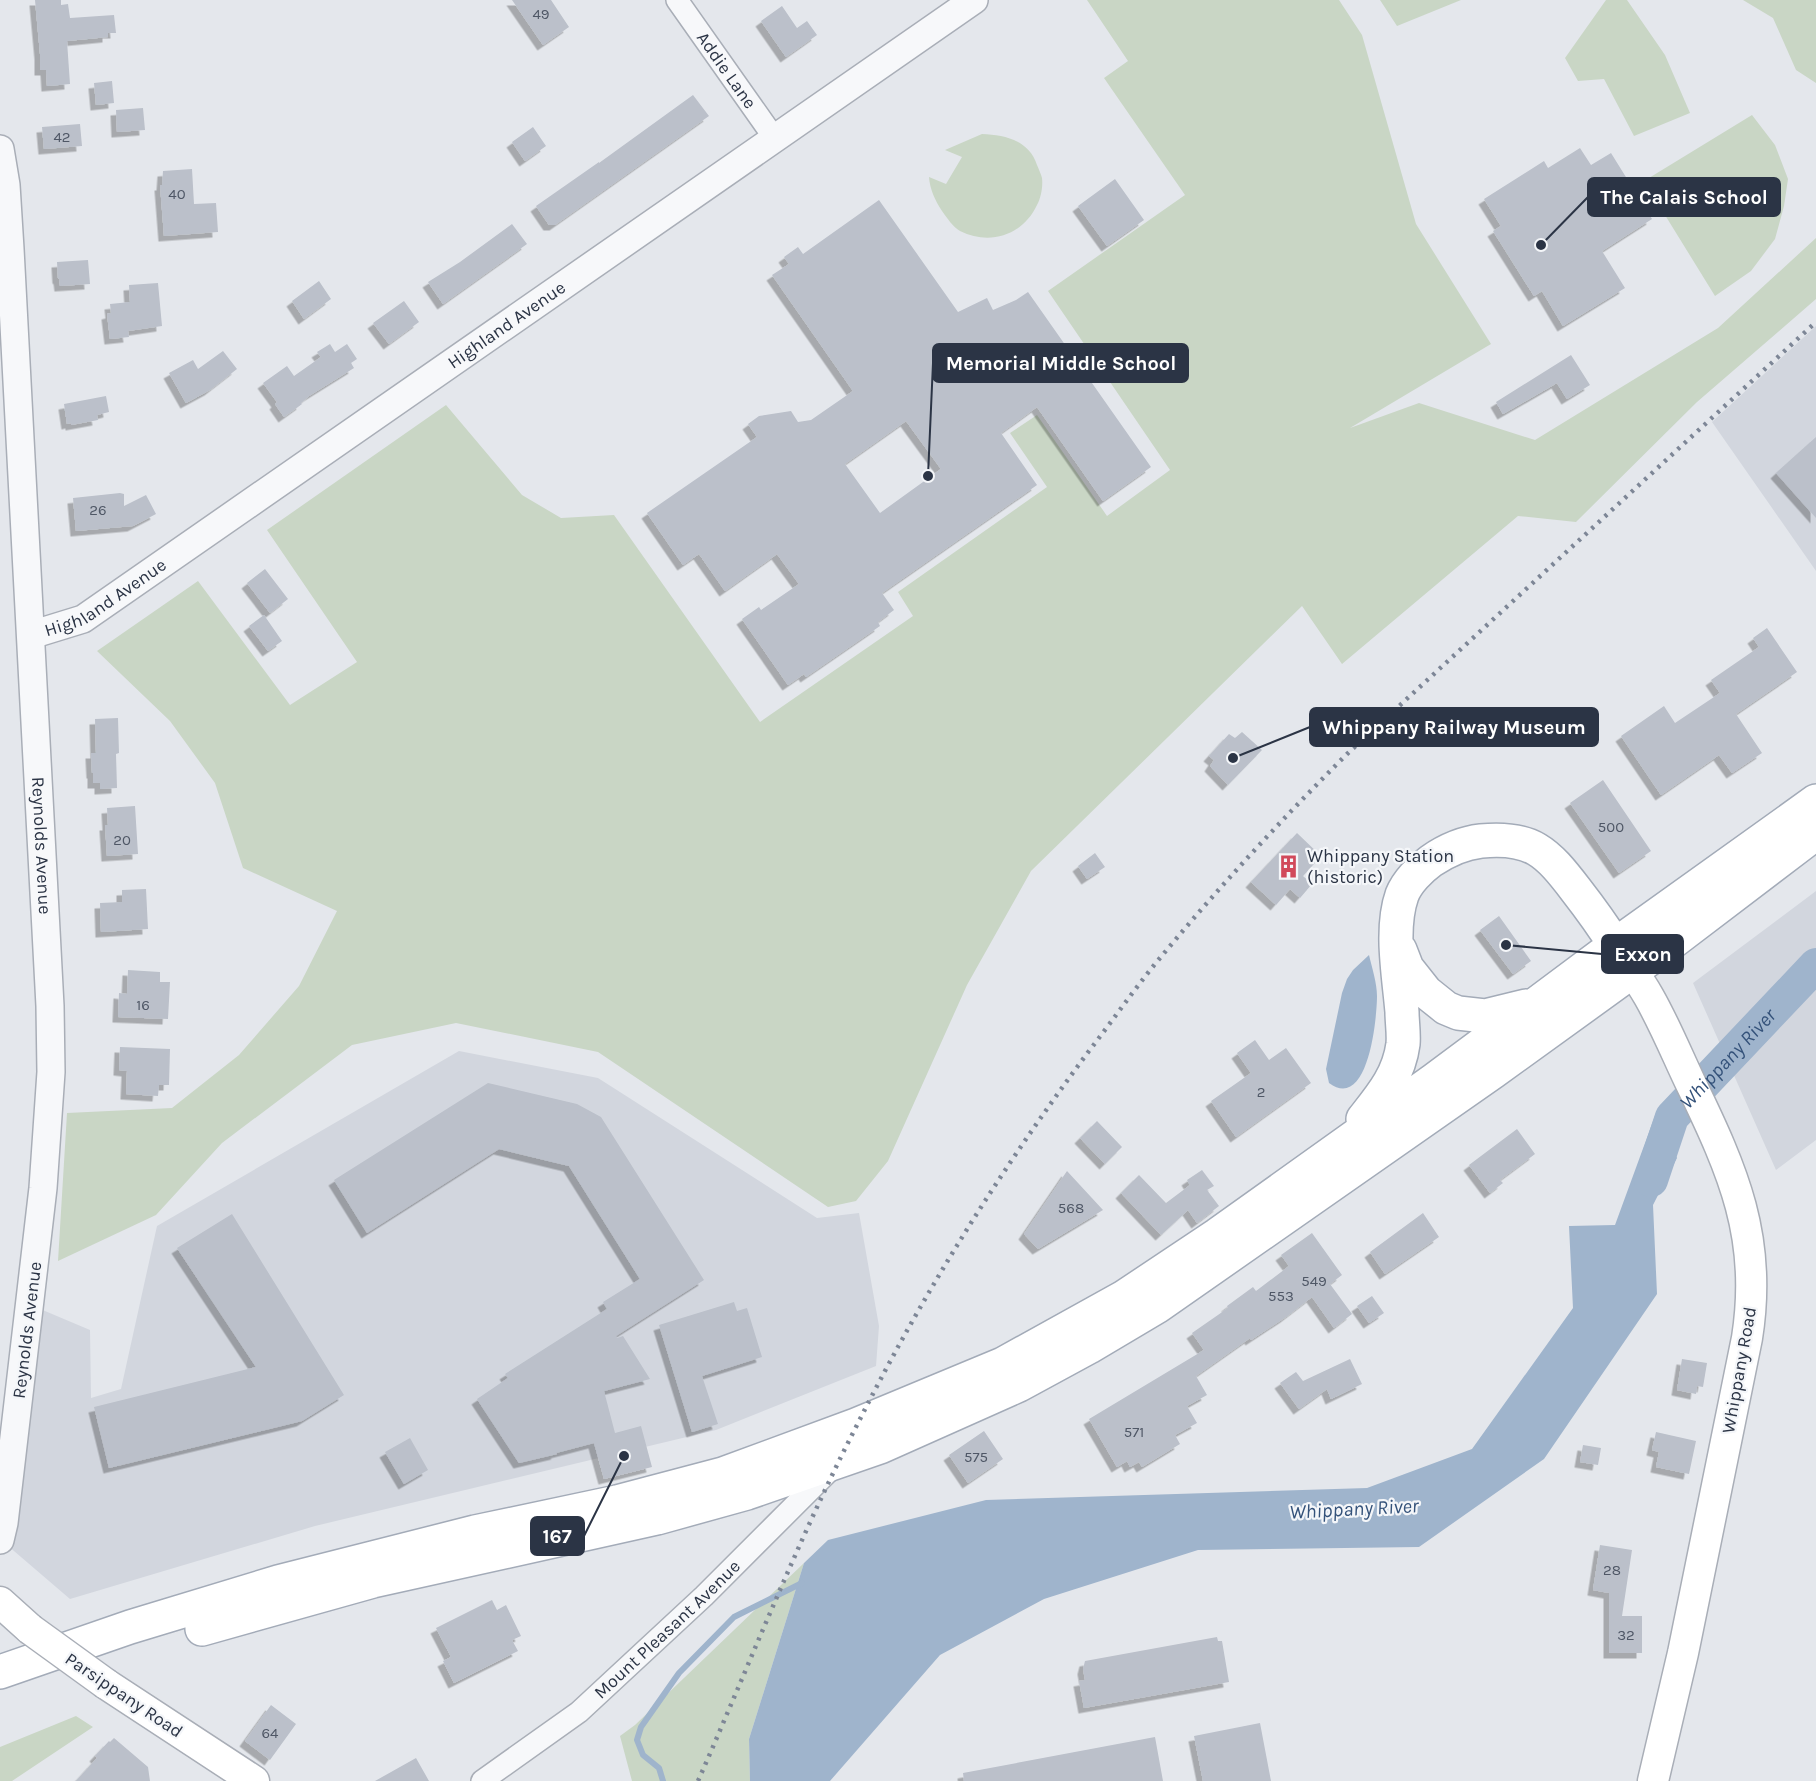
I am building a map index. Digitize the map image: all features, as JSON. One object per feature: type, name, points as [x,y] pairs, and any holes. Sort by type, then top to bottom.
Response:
[{"type":"main road","points":[[0,1695],[118,1654],[373,1581],[657,1518],[747,1493],[880,1447],[1019,1385],[1089,1347],[1158,1305],[1493,1072],[1624,959],[1694,889],[1816,801]]},
{"type":"main road","points":[[0,1672],[130,1627],[278,1582],[480,1531],[617,1502],[723,1474],[846,1429],[1012,1359],[1124,1297],[1217,1235],[1308,1172],[1537,1004],[1624,959],[1816,833]]},
{"type":"main road","points":[[1308,1172],[1356,1128],[1386,1090],[1398,1068],[1403,1042],[1396,926],[1403,893],[1423,866],[1445,851],[1470,842],[1510,840],[1535,848],[1556,864],[1624,959]]},
{"type":"main road","points":[[1396,939],[1407,968],[1425,992],[1446,1008],[1458,1013],[1485,1016],[1537,1004]]},
{"type":"main road","name":"Whippany Road","points":[[1624,959],[1649,997],[1725,1158],[1748,1235],[1752,1275],[1751,1315],[1683,1653],[1653,1781]]},
{"type":"main road","name":"Parsippany Road","points":[[0,1602],[30,1629],[105,1684],[254,1781]]},
{"type":"street","name":"Addie Lane","points":[[677,0],[775,139]]},
{"type":"street","name":"Highland Avenue","points":[[31,635],[83,619],[974,0]]},
{"type":"street","name":"Reynolds Avenue","points":[[0,149],[31,635],[50,1006],[51,1072],[43,1188],[0,1540]]},
{"type":"street","name":"Mount Pleasant Avenue","points":[[482,1781],[579,1712],[704,1596],[838,1463]]},
{"type":"shaded area","points":[[1816,326],[1816,571],[1712,422]]},
{"type":"shaded area","points":[[1816,891],[1816,1140],[1776,1170],[1693,983]]},
{"type":"shaded area","points":[[459,1051],[598,1078],[817,1218],[859,1213],[879,1326],[876,1366],[716,1430],[315,1526],[70,1599],[0,1539],[26,1303],[90,1330],[91,1398],[121,1389],[157,1226]]},
{"type":"green space","points":[[1087,0],[1339,0],[1362,35],[1416,224],[1491,344],[1350,428],[1419,403],[1535,440],[1718,328],[1816,238],[1816,299],[1697,402],[1576,522],[1518,516],[1342,664],[1302,606],[1031,871],[967,985],[888,1161],[856,1201],[828,1207],[598,1052],[456,1023],[352,1045],[222,1143],[156,1215],[58,1261],[67,1113],[172,1108],[239,1055],[299,986],[337,911],[243,868],[215,783],[170,721],[97,651],[198,581],[290,705],[357,662],[267,530],[446,405],[522,495],[561,518],[614,515],[760,722],[913,616],[898,592],[1047,487],[1010,433],[1037,415],[1107,516],[1170,470],[1048,291],[1185,195],[1104,78],[1128,61]]},
{"type":"green space","points":[[1380,0],[1461,0],[1397,26]]},
{"type":"green space","points":[[1606,0],[1627,0],[1665,55],[1690,113],[1634,136],[1604,79],[1578,81],[1565,58]]},
{"type":"green space","points":[[1743,0],[1816,0],[1816,83],[1796,70],[1773,18]]},
{"type":"green space","points":[[1752,115],[1775,145],[1788,179],[1784,206],[1775,239],[1751,271],[1715,296],[1644,181]]},
{"type":"green space","points":[[982,134],[1015,140],[1022,144],[1033,157],[1042,178],[1040,199],[1031,215],[1014,230],[994,237],[971,235],[955,227],[937,203],[929,177],[946,184],[962,157],[945,150]]},
{"type":"green space","points":[[804,1563],[749,1739],[750,1781],[632,1781],[620,1736],[635,1725]]},
{"type":"green space","points":[[76,1716],[93,1727],[12,1781],[0,1781],[0,1747]]},
{"type":"water","points":[[1369,955],[1377,996],[1372,1041],[1368,1059],[1361,1074],[1353,1085],[1342,1089],[1329,1083],[1326,1069],[1347,979]]},
{"type":"water","points":[[1656,1113],[1677,1158],[1653,1205],[1657,1294],[1544,1459],[1419,1547],[1198,1550],[1044,1599],[940,1655],[830,1781],[750,1781],[749,1739],[804,1563],[828,1540],[986,1500],[1367,1488],[1472,1449],[1573,1308],[1569,1226],[1615,1225]]},
{"type":"building","points":[[35,0],[61,0],[61,5],[68,4],[70,18],[114,15],[116,33],[108,33],[108,37],[67,41],[70,84],[47,86],[46,70],[40,70]]},
{"type":"building","points":[[512,0],[551,0],[569,27],[543,45]]},
{"type":"building","points":[[782,6],[797,28],[807,21],[817,35],[786,57],[761,21]]},
{"type":"building","points":[[112,81],[114,103],[96,105],[94,83]]},
{"type":"building","points":[[693,95],[709,116],[555,225],[549,225],[536,206]]},
{"type":"building","points":[[143,108],[145,130],[117,132],[116,110]]},
{"type":"building","points":[[80,124],[82,146],[44,149],[42,127]]},
{"type":"building","points":[[533,127],[546,146],[525,161],[512,142]]},
{"type":"building","points":[[1580,148],[1591,165],[1611,153],[1652,219],[1602,251],[1625,288],[1563,326],[1542,291],[1534,296],[1493,231],[1501,226],[1484,199],[1544,161],[1548,168]]},
{"type":"building","points":[[192,169],[194,204],[216,203],[218,232],[164,236],[160,185],[162,185],[163,171]]},
{"type":"building","points":[[1115,179],[1144,220],[1107,246],[1078,206]]},
{"type":"building","points":[[879,200],[958,312],[987,298],[993,310],[1028,292],[1151,467],[1103,501],[1037,407],[1001,433],[1037,485],[882,593],[894,610],[878,622],[880,626],[806,677],[804,674],[788,685],[742,619],[759,607],[761,610],[799,584],[777,554],[725,591],[699,554],[683,565],[647,513],[757,437],[748,424],[759,416],[791,411],[798,422],[811,420],[853,391],[772,275],[789,264],[784,257],[798,247],[803,254]],"holes":[[[906,421],[941,469],[880,513],[845,464]]]},
{"type":"building","points":[[512,224],[527,244],[443,304],[428,282]]},
{"type":"building","points":[[88,260],[90,284],[60,286],[57,262]]},
{"type":"building","points":[[319,281],[331,299],[304,319],[292,301]]},
{"type":"building","points":[[158,283],[162,326],[128,331],[129,337],[110,339],[107,314],[111,313],[110,304],[130,302],[129,285]]},
{"type":"building","points":[[404,301],[419,322],[389,344],[373,323]]},
{"type":"building","points":[[330,344],[335,352],[347,344],[357,359],[351,363],[354,368],[309,396],[284,417],[275,404],[277,402],[263,383],[287,366],[294,376],[321,357],[317,352]]},
{"type":"building","points":[[223,351],[237,369],[210,390],[186,403],[169,373],[193,360],[198,369]]},
{"type":"building","points":[[1571,355],[1590,385],[1567,399],[1557,383],[1503,414],[1496,402]]},
{"type":"building","points":[[106,396],[109,412],[97,415],[98,420],[67,424],[64,404]]},
{"type":"building","points":[[1816,437],[1816,518],[1776,473]]},
{"type":"building","points":[[124,494],[124,506],[146,495],[156,514],[133,526],[76,531],[73,498]]},
{"type":"building","points":[[265,569],[288,599],[270,613],[247,583]]},
{"type":"building","points":[[264,615],[282,641],[268,651],[249,626]]},
{"type":"building","points":[[1767,628],[1797,672],[1736,714],[1762,753],[1732,773],[1719,755],[1661,795],[1621,736],[1664,706],[1675,723],[1720,693],[1711,680],[1759,647],[1753,638]]},
{"type":"building","points":[[118,718],[117,788],[100,789],[100,783],[93,783],[92,773],[91,753],[96,753],[95,719]]},
{"type":"building","points":[[1242,732],[1262,750],[1228,785],[1210,766],[1214,760],[1209,756],[1229,734],[1235,738]]},
{"type":"building","points":[[1603,780],[1651,851],[1619,873],[1570,803]]},
{"type":"building","points":[[135,806],[138,854],[107,856],[105,825],[108,825],[107,808]]},
{"type":"building","name":"Whippany Station (historic)","points":[[1297,833],[1321,856],[1303,876],[1312,884],[1300,898],[1290,889],[1276,905],[1251,882]]},
{"type":"building","points":[[1095,853],[1105,867],[1087,879],[1078,866]]},
{"type":"building","points":[[146,889],[148,929],[101,932],[100,903],[122,902],[122,890]]},
{"type":"building","points":[[1499,916],[1531,961],[1513,974],[1480,930]]},
{"type":"building","points":[[128,970],[160,972],[160,982],[170,982],[168,1019],[118,1017],[119,993],[127,994]]},
{"type":"building","points":[[1255,1040],[1269,1060],[1286,1048],[1311,1083],[1236,1137],[1211,1101],[1251,1073],[1237,1053]]},
{"type":"building","points":[[120,1047],[170,1049],[169,1085],[159,1085],[158,1096],[126,1094],[127,1071],[119,1070]]},
{"type":"building","points":[[488,1083],[577,1104],[601,1117],[704,1280],[616,1336],[617,1338],[623,1336],[650,1379],[604,1391],[615,1433],[641,1426],[652,1467],[604,1479],[594,1443],[519,1463],[477,1399],[508,1378],[505,1374],[607,1309],[603,1302],[640,1279],[569,1166],[499,1149],[367,1233],[334,1180]]},
{"type":"building","points":[[1097,1121],[1122,1147],[1105,1164],[1080,1138]]},
{"type":"building","points":[[1517,1129],[1535,1154],[1500,1180],[1503,1183],[1490,1193],[1469,1165]]},
{"type":"building","points":[[1202,1170],[1214,1186],[1207,1190],[1219,1206],[1197,1223],[1188,1210],[1161,1235],[1121,1193],[1139,1175],[1166,1203],[1190,1185],[1187,1180]]},
{"type":"building","points":[[1067,1171],[1103,1210],[1038,1249],[1024,1234]]},
{"type":"building","points":[[1423,1213],[1439,1237],[1385,1274],[1370,1252]]},
{"type":"building","points":[[232,1214],[344,1395],[302,1421],[109,1468],[94,1407],[256,1367],[177,1248]]},
{"type":"building","points":[[1312,1233],[1342,1275],[1330,1284],[1352,1314],[1334,1328],[1312,1297],[1286,1317],[1251,1340],[1250,1338],[1196,1376],[1207,1395],[1187,1406],[1197,1423],[1175,1435],[1180,1444],[1142,1467],[1139,1462],[1130,1467],[1127,1461],[1117,1467],[1089,1419],[1204,1350],[1192,1333],[1253,1287],[1256,1291],[1289,1266],[1281,1255]]},
{"type":"building","points":[[1372,1296],[1384,1313],[1369,1323],[1357,1306]]},
{"type":"building","points":[[734,1302],[737,1311],[747,1308],[762,1357],[702,1376],[718,1424],[692,1432],[659,1325]]},
{"type":"building","points":[[1350,1359],[1362,1384],[1331,1399],[1327,1389],[1299,1409],[1280,1383],[1296,1372],[1303,1381]]},
{"type":"building","points":[[1682,1359],[1707,1363],[1703,1387],[1697,1386],[1696,1394],[1677,1390]]},
{"type":"building","points":[[984,1431],[1003,1459],[968,1483],[949,1455]]},
{"type":"building","points":[[1656,1432],[1696,1441],[1689,1474],[1656,1467],[1659,1452],[1652,1450]]},
{"type":"building","points":[[410,1438],[428,1470],[404,1484],[385,1452]]},
{"type":"building","points":[[1583,1445],[1601,1448],[1598,1465],[1580,1462]]},
{"type":"building","points":[[1600,1545],[1632,1550],[1622,1616],[1642,1616],[1642,1653],[1609,1653],[1609,1593],[1593,1590]]},
{"type":"building","points":[[492,1600],[497,1610],[506,1605],[521,1636],[512,1640],[518,1651],[454,1683],[443,1661],[451,1657],[436,1628]]},
{"type":"building","points":[[1217,1637],[1218,1641],[1222,1641],[1229,1682],[1084,1708],[1079,1681],[1085,1680],[1083,1669],[1085,1661]]},
{"type":"building","points":[[271,1705],[296,1724],[270,1760],[245,1741]]},
{"type":"building","points":[[1260,1723],[1271,1781],[1203,1781],[1194,1736]]},
{"type":"building","points":[[1155,1737],[1163,1781],[964,1781],[963,1773]]},
{"type":"building","points":[[114,1738],[148,1767],[150,1781],[76,1781],[97,1758],[95,1756]]},
{"type":"building","points":[[416,1758],[429,1781],[375,1781]]},
{"type":"waterway","name":"Whippany River","points":[[1651,1180],[1672,1117],[1816,965]]},
{"type":"waterway","points":[[663,1781],[659,1768],[643,1755],[637,1740],[641,1727],[679,1673],[734,1617],[802,1583]]},
{"type":"railway","points":[[698,1781],[834,1470],[908,1329],[994,1187],[1056,1096],[1142,981],[1228,879],[1347,754],[1816,322]]},
{"type":"place","name":"The Calais School","points":[[1541,245]]},
{"type":"place","name":"Memorial Middle School","points":[[928,476]]},
{"type":"place","name":"Whippany Railway Museum","points":[[1233,758]]},
{"type":"place","name":"Whippany Station (historic)","points":[[1289,866]]},
{"type":"place","name":"Exxon","points":[[1506,945]]},
{"type":"place","name":"167","points":[[624,1456]]}]
